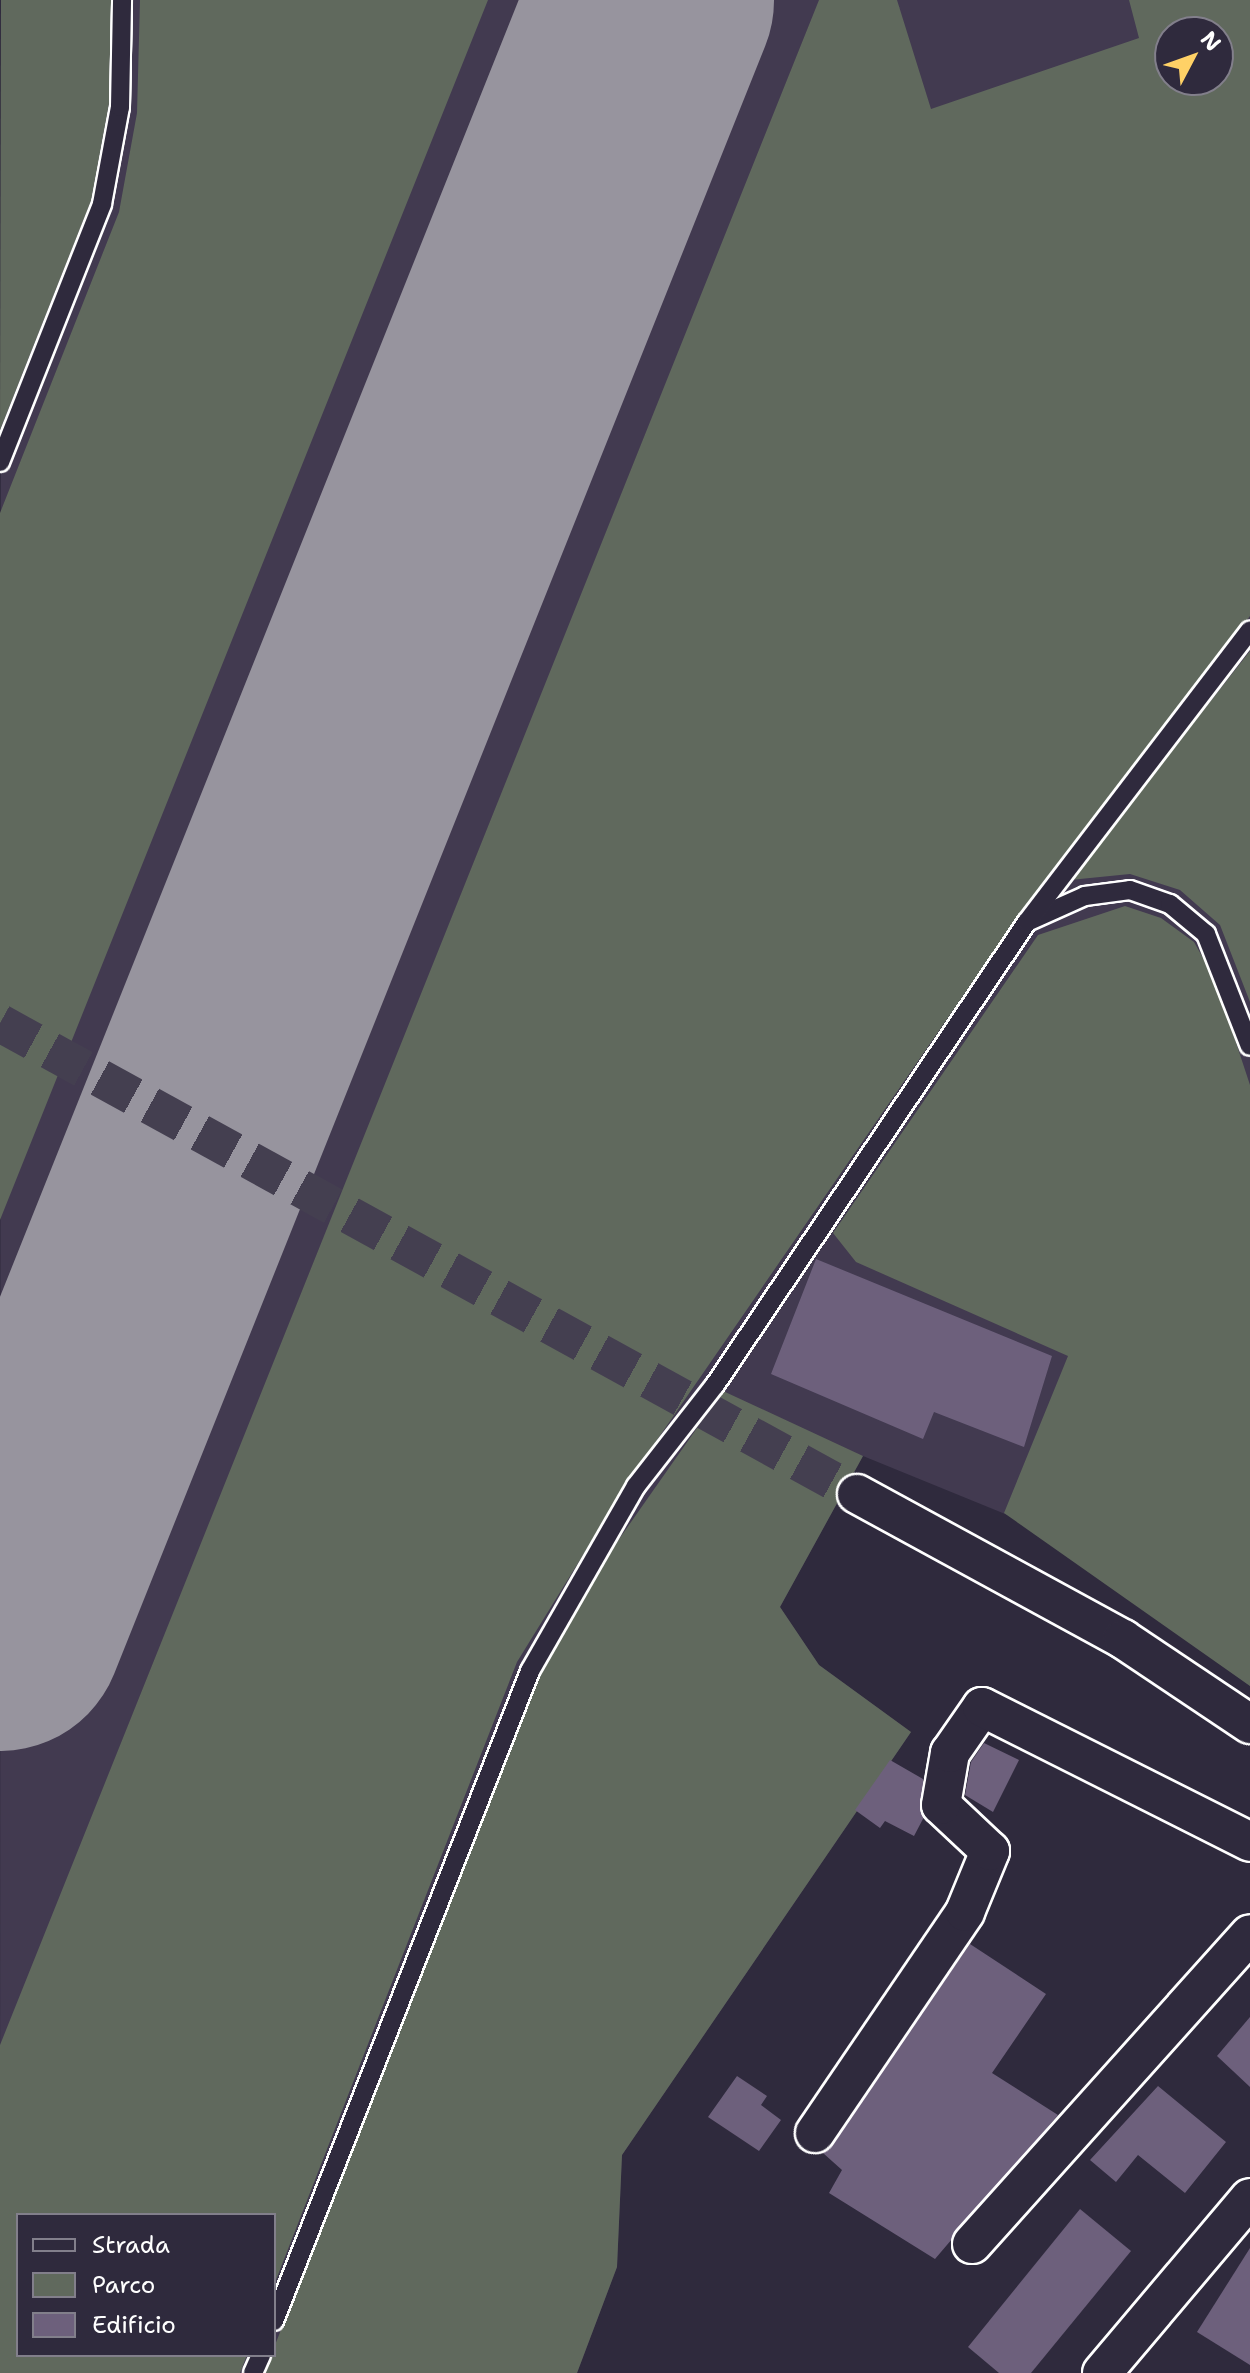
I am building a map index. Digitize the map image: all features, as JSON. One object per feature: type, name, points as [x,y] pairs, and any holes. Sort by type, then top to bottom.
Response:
[{"type":"street","points":[[857,1494],[1123,1639],[1250,1724]]},
{"type":"street","points":[[815,2133],[965,1912],[990,1851],[941,1805],[950,1753],[982,1707],[1250,1842]]},
{"type":"street","points":[[972,2244],[1250,1934]]},
{"type":"street","points":[[1102,2373],[1250,2198]]},
{"type":"lane","points":[[0,462],[102,204],[120,107],[122,0]]},
{"type":"lane","points":[[276,2316],[530,1671],[636,1486],[715,1385],[1027,922],[1250,630]]},
{"type":"lane","points":[[1027,922],[1100,894],[1130,890],[1170,904],[1206,934],[1250,1046]]},
{"type":"shaded area","points":[[1,0],[1250,0],[1250,1686],[1025,1522],[863,1456],[780,1607],[819,1665],[911,1732],[622,2155],[617,2267],[577,2373],[0,2373]]},
{"type":"green space","points":[[1,0],[111,0],[109,104],[91,201],[0,430]]},
{"type":"green space","points":[[140,0],[488,0],[0,1220],[0,513],[119,212],[137,113]]},
{"type":"green space","points":[[819,0],[897,0],[931,109],[1139,38],[1129,0],[1250,0],[1250,616],[1018,916],[628,1482],[517,1662],[276,2280],[276,2213],[16,2213],[16,2357],[246,2357],[240,2373],[0,2373],[0,2045]]},
{"type":"green space","points":[[1250,651],[1250,1002],[1220,925],[1180,890],[1130,874],[1070,880]]},
{"type":"green space","points":[[1125,906],[1161,918],[1194,942],[1215,979],[1250,1085],[1250,1686],[1004,1513],[1068,1356],[856,1262],[833,1233],[1038,935]]},
{"type":"green space","points":[[723,1391],[863,1456],[780,1607],[819,1665],[911,1732],[622,2155],[617,2267],[577,2373],[264,2373],[270,2357],[276,2357],[276,2343],[538,1677],[610,1552]]},
{"type":"building","points":[[816,1259],[1052,1356],[1024,1447],[934,1412],[923,1439],[771,1374]]},
{"type":"building","points":[[984,1743],[1019,1760],[993,1812],[965,1795],[971,1762]]},
{"type":"building","points":[[890,1760],[923,1779],[924,1817],[914,1836],[885,1821],[880,1828],[855,1810]]},
{"type":"building","points":[[970,1944],[1046,1994],[992,2073],[1058,2115],[935,2259],[829,2193],[842,2170],[823,2153]]},
{"type":"building","points":[[1250,2017],[1250,2087],[1217,2056]]},
{"type":"building","points":[[737,2076],[767,2096],[761,2105],[781,2120],[759,2151],[708,2117]]},
{"type":"building","points":[[1158,2086],[1226,2142],[1185,2193],[1138,2155],[1116,2182],[1090,2160]]},
{"type":"building","points":[[1080,2209],[1131,2251],[1031,2373],[999,2373],[968,2347]]},
{"type":"building","points":[[1250,2248],[1250,2365],[1197,2332]]},
{"type":"runway","points":[[0,1628],[651,0]]},
{"type":"tunnel","points":[[0,1023],[857,1494]]}]
